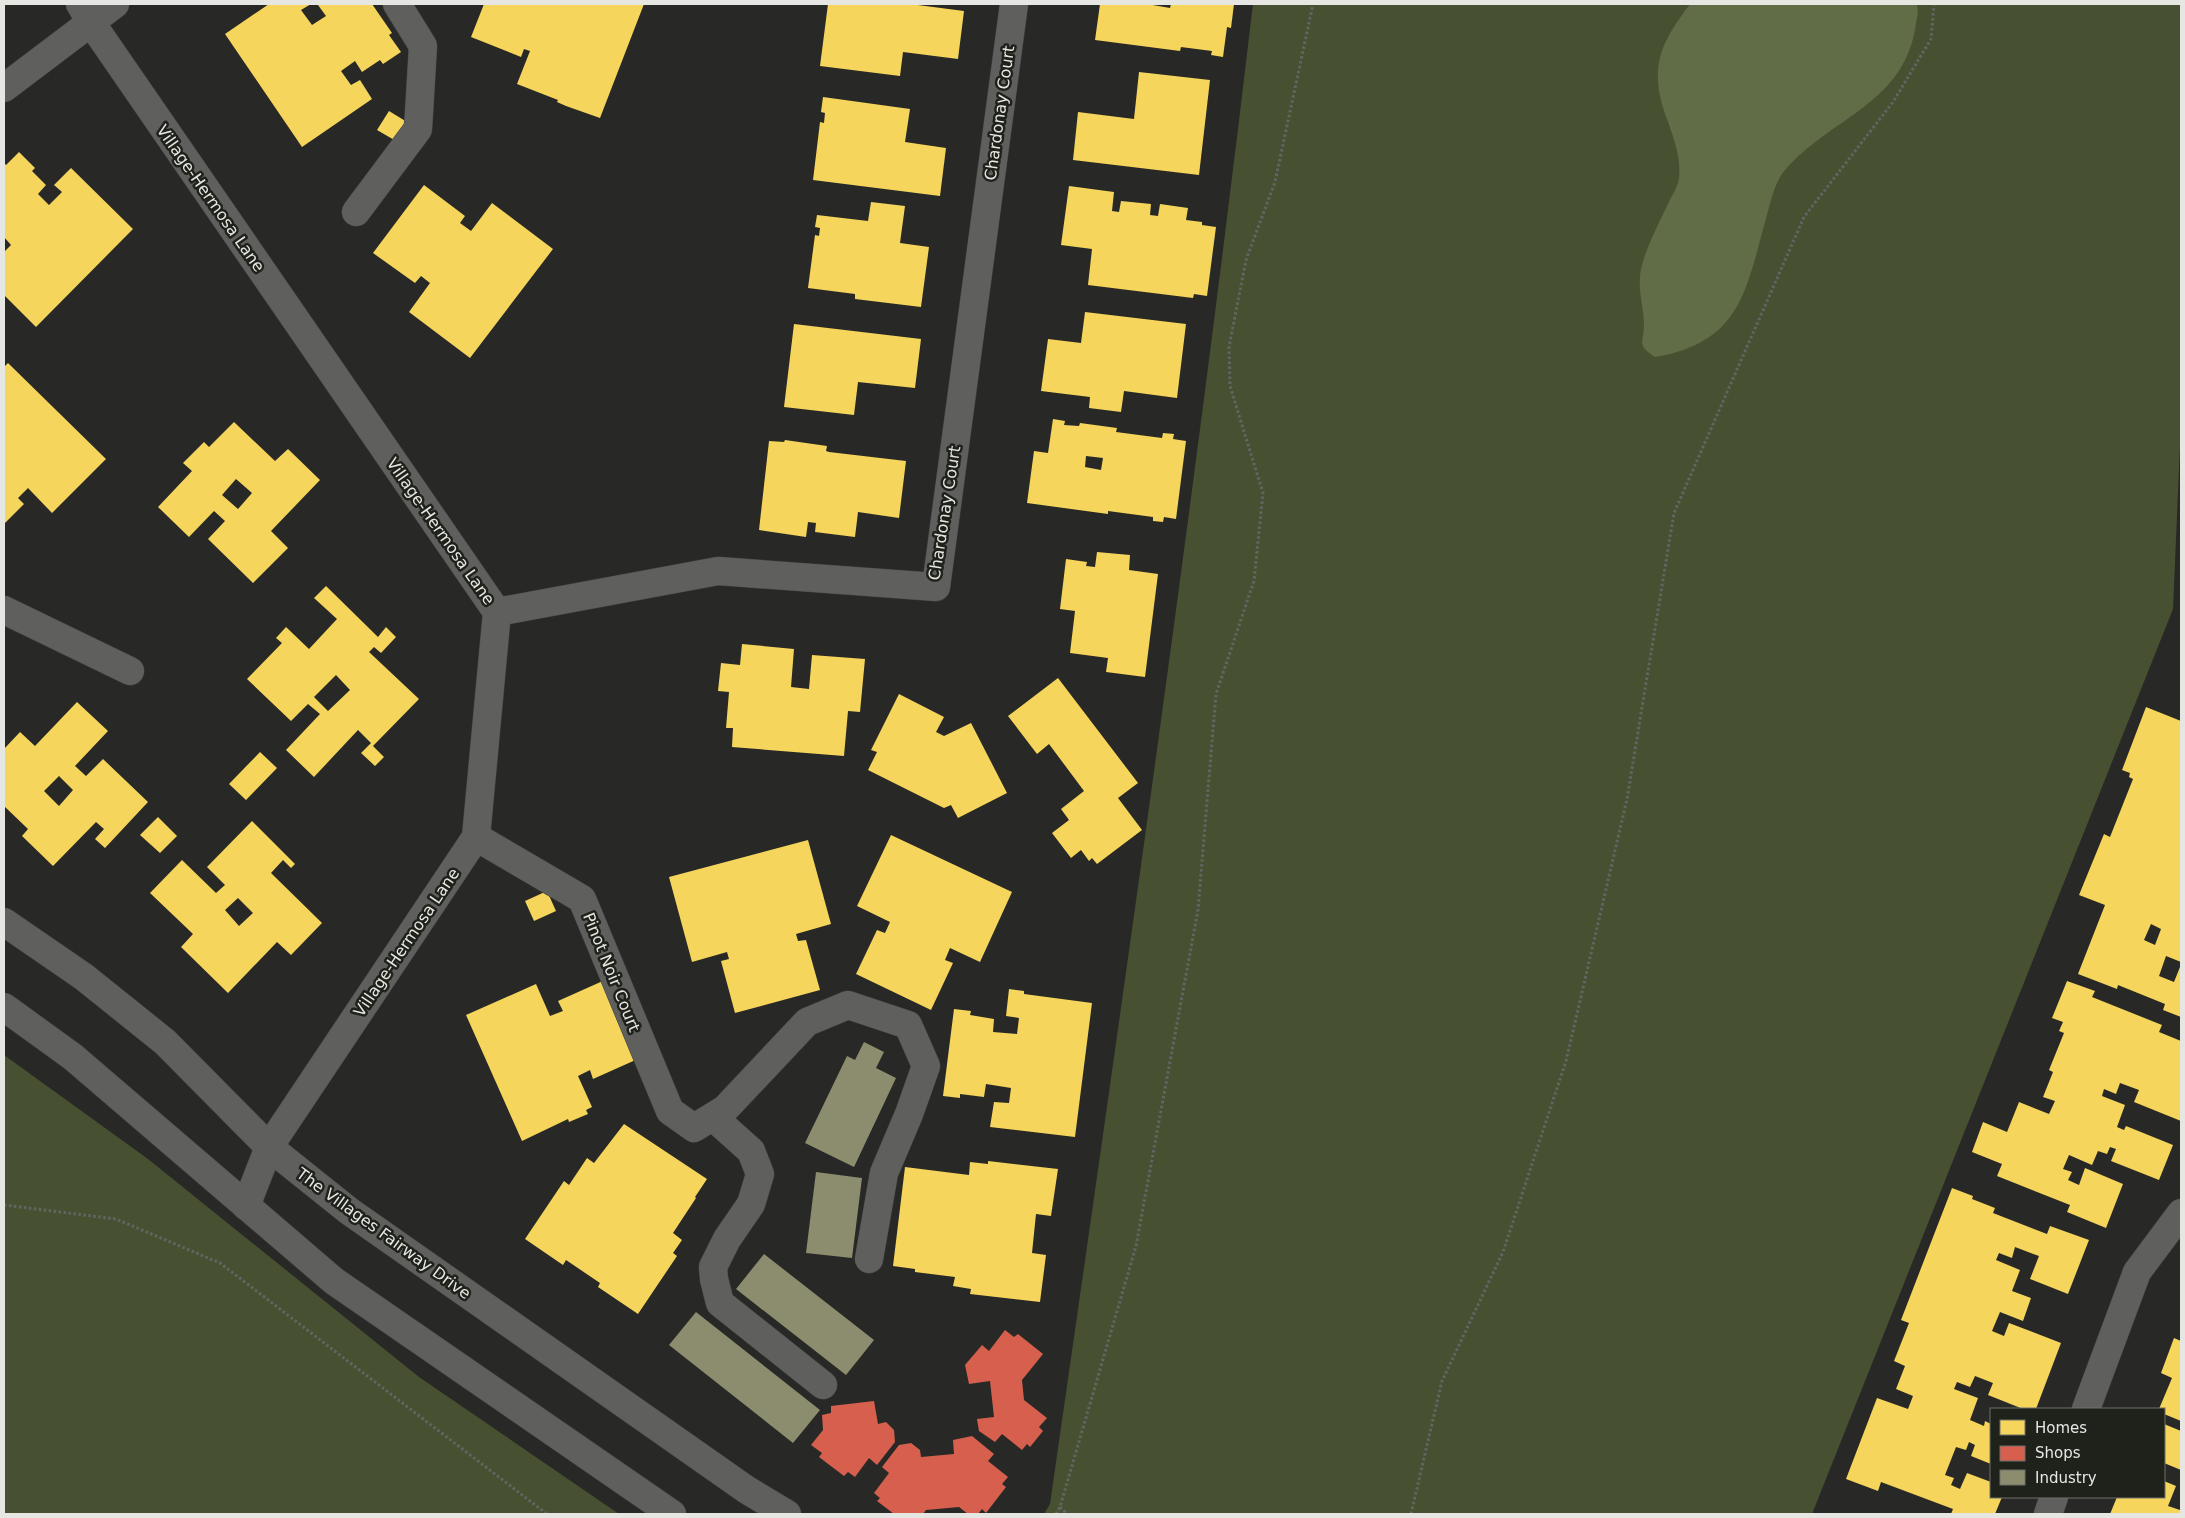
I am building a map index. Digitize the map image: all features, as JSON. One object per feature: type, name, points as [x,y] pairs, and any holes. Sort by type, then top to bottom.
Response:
[{"type":"street","points":[[4,88],[85,13],[114,4]]},
{"type":"street","points":[[356,212],[418,129],[422,46],[397,4]]},
{"type":"street","name":"Chardonay Court","points":[[497,612],[718,571],[936,587],[1014,4]]},
{"type":"street","name":"Village-Hermosa Lane","points":[[85,13],[497,612],[476,837],[269,1147],[246,1206]]},
{"type":"street","points":[[4,610],[130,671]]},
{"type":"street","name":"Pinot Noir Court","points":[[476,837],[582,899],[670,1111],[694,1128],[725,1109],[807,1022],[848,1005],[908,1025],[926,1066],[884,1173],[869,1259]]},
{"type":"street","name":"The Villages Fairway Drive","points":[[4,922],[84,976],[165,1042],[269,1147],[349,1211],[739,1485],[787,1514]]},
{"type":"street","points":[[4,1007],[73,1057],[334,1281],[672,1514]]},
{"type":"street","points":[[713,1117],[751,1151],[760,1174],[751,1204],[728,1239],[713,1267],[720,1303],[823,1385]]},
{"type":"street","points":[[2086,1408],[2136,1272],[2181,1213]]},
{"type":"street","points":[[2048,1514],[2054,1498]]},
{"type":"path","points":[[1056,1514],[1060,1507],[1136,1246],[1198,910],[1216,694],[1254,581],[1263,493],[1230,386],[1229,348],[1246,260],[1275,182],[1313,4]]},
{"type":"path","points":[[1411,1514],[1442,1381],[1503,1252],[1566,1061],[1627,799],[1674,514],[1804,217],[1894,102],[1931,39],[1934,4]]},
{"type":"path","points":[[4,1205],[116,1219],[220,1263],[547,1514]]},
{"type":"path","points":[[1060,1507],[1067,1514]]},
{"type":"shaded area","points":[[1253,4],[2181,4],[2181,422],[2173,609],[1812,1514],[1044,1514],[1050,1504],[1182,567]]},
{"type":"shaded area","points":[[1690,4],[1917,4],[1918,11],[1915,30],[1907,55],[1895,76],[1880,94],[1803,152],[1785,170],[1772,197],[1746,288],[1736,308],[1724,325],[1707,339],[1684,350],[1655,357],[1642,344],[1644,319],[1640,291],[1641,269],[1652,237],[1679,178],[1679,163],[1661,101],[1658,71],[1660,57],[1671,32]]},
{"type":"shaded area","points":[[4,1055],[148,1159],[419,1377],[619,1514],[4,1514]]},
{"type":"building: Homes","points":[[269,4],[311,4],[301,10],[312,25],[326,16],[318,5],[372,4],[392,33],[389,35],[401,52],[383,64],[380,60],[362,72],[355,61],[341,71],[351,85],[360,80],[372,99],[302,147],[225,34]]},
{"type":"building: Homes","points":[[484,4],[644,4],[600,118],[566,106],[557,102],[558,100],[517,84],[530,51],[524,49],[521,57],[471,37]]},
{"type":"building: Homes","points":[[828,4],[910,4],[964,11],[958,59],[903,52],[900,76],[820,66]]},
{"type":"building: Homes","points":[[1100,4],[1147,4],[1170,8],[1171,4],[1234,4],[1231,28],[1227,27],[1223,57],[1211,55],[1212,51],[1181,47],[1180,51],[1095,40]]},
{"type":"building: Homes","points":[[1139,72],[1210,80],[1199,175],[1073,160],[1078,112],[1134,119]]},
{"type":"building: Homes","points":[[823,97],[910,109],[905,142],[946,148],[940,196],[813,180],[820,122],[824,123],[825,113],[821,112]]},
{"type":"building: Homes","points":[[389,111],[407,122],[396,141],[377,130]]},
{"type":"building: Homes","points":[[19,152],[35,168],[32,171],[46,185],[38,194],[49,205],[62,192],[54,185],[71,168],[133,229],[36,327],[4,295],[4,252],[11,245],[4,237],[4,163],[6,165]]},
{"type":"building: Homes","points":[[424,185],[465,216],[460,223],[471,231],[492,203],[553,249],[470,358],[409,312],[430,283],[421,276],[415,283],[373,253]]},
{"type":"building: Homes","points":[[1069,186],[1114,192],[1112,211],[1119,212],[1121,201],[1151,204],[1150,215],[1158,216],[1160,204],[1188,208],[1186,220],[1202,222],[1202,225],[1216,227],[1207,296],[1194,294],[1193,298],[1088,285],[1092,249],[1061,245]]},
{"type":"building: Homes","points":[[871,202],[905,206],[900,243],[929,247],[921,307],[855,299],[855,294],[808,288],[815,235],[819,236],[820,228],[815,227],[817,215],[868,221]]},
{"type":"building: Homes","points":[[1085,312],[1186,324],[1177,398],[1124,391],[1121,412],[1089,408],[1090,397],[1041,391],[1048,339],[1081,343]]},
{"type":"building: Homes","points":[[794,324],[921,339],[915,388],[858,382],[854,415],[784,407]]},
{"type":"building: Homes","points":[[8,363],[106,459],[52,513],[28,488],[18,498],[24,504],[4,524],[4,367]]},
{"type":"building: Homes","points":[[1053,419],[1065,421],[1064,425],[1079,426],[1080,423],[1117,428],[1116,432],[1162,438],[1163,433],[1174,434],[1173,439],[1186,441],[1176,519],[1164,517],[1163,522],[1153,521],[1153,517],[1108,511],[1108,514],[1027,503],[1034,451],[1048,453]],"holes":[[[1086,456],[1103,458],[1101,470],[1085,467]]]},
{"type":"building: Homes","points":[[234,422],[275,461],[288,449],[320,480],[271,531],[288,548],[253,583],[208,539],[225,521],[214,511],[189,537],[158,507],[192,471],[183,463],[204,442],[209,447]],"holes":[[[236,479],[252,493],[238,509],[222,495]]]},
{"type":"building: Homes","points":[[785,440],[827,446],[826,451],[829,452],[906,461],[899,518],[858,512],[855,537],[815,532],[816,523],[808,522],[806,537],[759,530],[769,441],[784,442]]},
{"type":"building: Homes","points":[[1097,552],[1130,555],[1129,570],[1158,574],[1145,677],[1106,672],[1108,658],[1070,653],[1075,611],[1060,609],[1066,559],[1087,562],[1086,566],[1095,567]]},
{"type":"building: Homes","points":[[326,586],[378,637],[386,627],[396,637],[381,653],[374,647],[369,652],[419,699],[373,746],[384,757],[375,766],[361,753],[371,743],[358,730],[314,777],[286,750],[320,714],[308,704],[291,721],[247,679],[282,643],[276,638],[286,627],[309,649],[337,619],[314,598]],"holes":[[[336,675],[350,690],[328,711],[314,697]]]},
{"type":"building: Homes","points":[[742,644],[794,649],[791,687],[809,689],[812,655],[865,659],[860,712],[848,711],[844,756],[732,747],[733,728],[726,728],[729,692],[718,691],[721,663],[740,665]]},
{"type":"building: Homes","points":[[1058,678],[1138,783],[1118,798],[1142,830],[1097,864],[1092,858],[1089,861],[1081,850],[1071,858],[1052,833],[1069,820],[1061,809],[1084,791],[1049,744],[1037,754],[1008,716]]},
{"type":"building: Homes","points":[[899,694],[944,717],[936,732],[944,736],[971,723],[1007,793],[958,818],[951,805],[944,808],[868,770],[877,752],[871,750]]},
{"type":"building: Homes","points":[[77,702],[108,731],[75,766],[86,776],[103,759],[148,802],[105,848],[95,839],[104,829],[96,822],[53,866],[22,836],[28,829],[4,806],[4,749],[20,732],[35,746]],"holes":[[[59,776],[73,790],[59,806],[44,791]]]},
{"type":"building: Homes","points":[[2146,707],[2181,721],[2181,962],[2166,956],[2159,976],[2174,982],[2181,968],[2181,1017],[2163,1010],[2165,1004],[2118,985],[2117,989],[2078,974],[2105,905],[2079,895],[2104,834],[2110,837],[2133,779],[2129,777],[2130,773],[2122,770]],"holes":[[[2151,924],[2161,929],[2155,945],[2144,940]]]},
{"type":"building: Homes","points":[[260,752],[277,768],[246,800],[229,784]]},
{"type":"building: Homes","points":[[158,817],[177,836],[160,853],[140,835]]},
{"type":"building: Homes","points":[[252,821],[295,864],[291,868],[283,860],[271,873],[322,923],[291,955],[277,942],[228,993],[181,947],[193,934],[150,893],[182,860],[216,893],[225,885],[207,867]],"holes":[[[238,898],[253,913],[239,926],[225,910]]]},
{"type":"building: Homes","points":[[891,835],[1012,892],[980,962],[950,948],[945,960],[953,963],[931,1010],[856,974],[877,930],[885,933],[890,922],[857,906]]},
{"type":"building: Homes","points":[[808,840],[831,924],[796,934],[798,941],[806,940],[820,990],[735,1013],[721,961],[729,959],[727,952],[692,962],[669,877]]},
{"type":"building: Homes","points":[[547,891],[556,911],[534,921],[525,901]]},
{"type":"building: Homes","points":[[605,980],[640,1058],[593,1079],[590,1070],[578,1076],[592,1107],[586,1110],[588,1114],[569,1122],[568,1119],[522,1141],[466,1015],[536,984],[550,1016],[563,1011],[558,1001]]},
{"type":"building: Homes","points":[[2067,981],[2095,991],[2092,997],[2162,1025],[2159,1032],[2181,1041],[2181,1121],[2134,1102],[2139,1090],[2120,1083],[2116,1094],[2104,1089],[2102,1096],[2125,1105],[2117,1127],[2124,1130],[2126,1126],[2173,1145],[2159,1180],[2111,1161],[2116,1149],[2110,1147],[2107,1154],[2098,1151],[2092,1165],[2069,1155],[2063,1169],[2072,1172],[2068,1180],[2079,1185],[2085,1168],[2123,1184],[2106,1228],[2067,1212],[2070,1205],[1997,1176],[2002,1164],[1972,1152],[1983,1122],[2007,1132],[2019,1102],[2049,1114],[2055,1101],[2043,1097],[2053,1072],[2049,1070],[2064,1033],[2059,1031],[2063,1022],[2052,1018]]},
{"type":"building: Homes","points":[[1009,989],[1024,991],[1024,994],[1092,1003],[1075,1137],[990,1127],[994,1102],[1009,1103],[1011,1088],[986,1084],[984,1097],[960,1094],[960,1098],[943,1096],[954,1009],[971,1011],[970,1015],[994,1019],[993,1032],[1017,1034],[1019,1018],[1006,1016]]},
{"type":"building: Homes","points":[[624,1124],[707,1179],[673,1233],[682,1240],[673,1253],[677,1256],[638,1314],[598,1287],[600,1283],[566,1260],[563,1265],[525,1239],[564,1181],[569,1185],[587,1158],[594,1163]]},
{"type":"building: Homes","points":[[988,1161],[1058,1169],[1051,1216],[1036,1214],[1032,1253],[1046,1255],[1040,1302],[970,1294],[971,1289],[953,1286],[955,1277],[915,1272],[915,1269],[893,1266],[905,1167],[969,1175],[970,1162],[988,1164]]},
{"type":"building: Homes","points":[[1952,1188],[1973,1196],[1972,1199],[1995,1208],[1993,1213],[2047,1234],[2050,1226],[2089,1240],[2068,1294],[2030,1279],[2039,1256],[2015,1247],[2012,1258],[1999,1253],[1996,1260],[2020,1270],[2012,1291],[2031,1298],[2023,1321],[2000,1312],[1992,1331],[2004,1336],[2009,1323],[2061,1343],[2036,1408],[2020,1408],[1988,1395],[1993,1383],[1975,1376],[1970,1387],[1957,1382],[1954,1389],[1978,1398],[1970,1420],[1984,1426],[1985,1421],[1990,1424],[1990,1464],[1971,1456],[1975,1445],[1969,1442],[1966,1450],[1956,1447],[1945,1475],[1954,1478],[1951,1485],[1960,1489],[1967,1473],[1990,1482],[1990,1498],[2002,1498],[1995,1514],[1951,1514],[1953,1509],[1881,1482],[1878,1491],[1846,1479],[1877,1398],[1908,1409],[1913,1396],[1896,1389],[1905,1366],[1894,1361],[1909,1323],[1901,1320]]},
{"type":"building: Homes","points":[[2174,1338],[2181,1341],[2181,1421],[2165,1414],[2165,1408],[2159,1408],[2172,1378],[2161,1373]]},
{"type":"building: Homes","points":[[2165,1424],[2181,1431],[2181,1470],[2165,1463]]},
{"type":"building: Homes","points":[[2165,1481],[2176,1486],[2168,1506],[2180,1510],[2181,1506],[2181,1514],[2110,1514],[2117,1498],[2165,1498]]},
{"type":"building: Shops","points":[[1005,1330],[1014,1337],[1018,1334],[1043,1354],[1022,1380],[1024,1400],[1047,1418],[1039,1427],[1043,1431],[1030,1447],[1027,1444],[1022,1450],[1002,1434],[995,1442],[979,1431],[977,1419],[994,1417],[990,1381],[969,1384],[965,1365],[982,1345],[989,1351]]},
{"type":"building: Shops","points":[[874,1401],[878,1424],[886,1422],[894,1430],[895,1442],[877,1465],[869,1458],[855,1477],[848,1472],[844,1476],[819,1457],[822,1453],[811,1445],[823,1430],[822,1415],[831,1413],[831,1406]]},
{"type":"building: Shops","points":[[972,1436],[994,1454],[988,1461],[1008,1477],[1002,1484],[1006,1487],[986,1513],[982,1509],[978,1514],[968,1514],[959,1507],[926,1510],[923,1514],[894,1514],[877,1501],[880,1498],[874,1493],[889,1473],[882,1467],[899,1445],[911,1443],[920,1450],[921,1457],[954,1454],[953,1440]]},
{"type":"building: Industry","points":[[864,1042],[884,1052],[876,1068],[896,1078],[854,1167],[805,1143],[847,1056],[855,1060]]},
{"type":"building: Industry","points":[[816,1172],[862,1178],[852,1258],[806,1253]]},
{"type":"building: Industry","points":[[764,1254],[874,1340],[846,1375],[736,1289]]},
{"type":"building: Industry","points":[[696,1312],[820,1410],[793,1443],[669,1345]]}]
